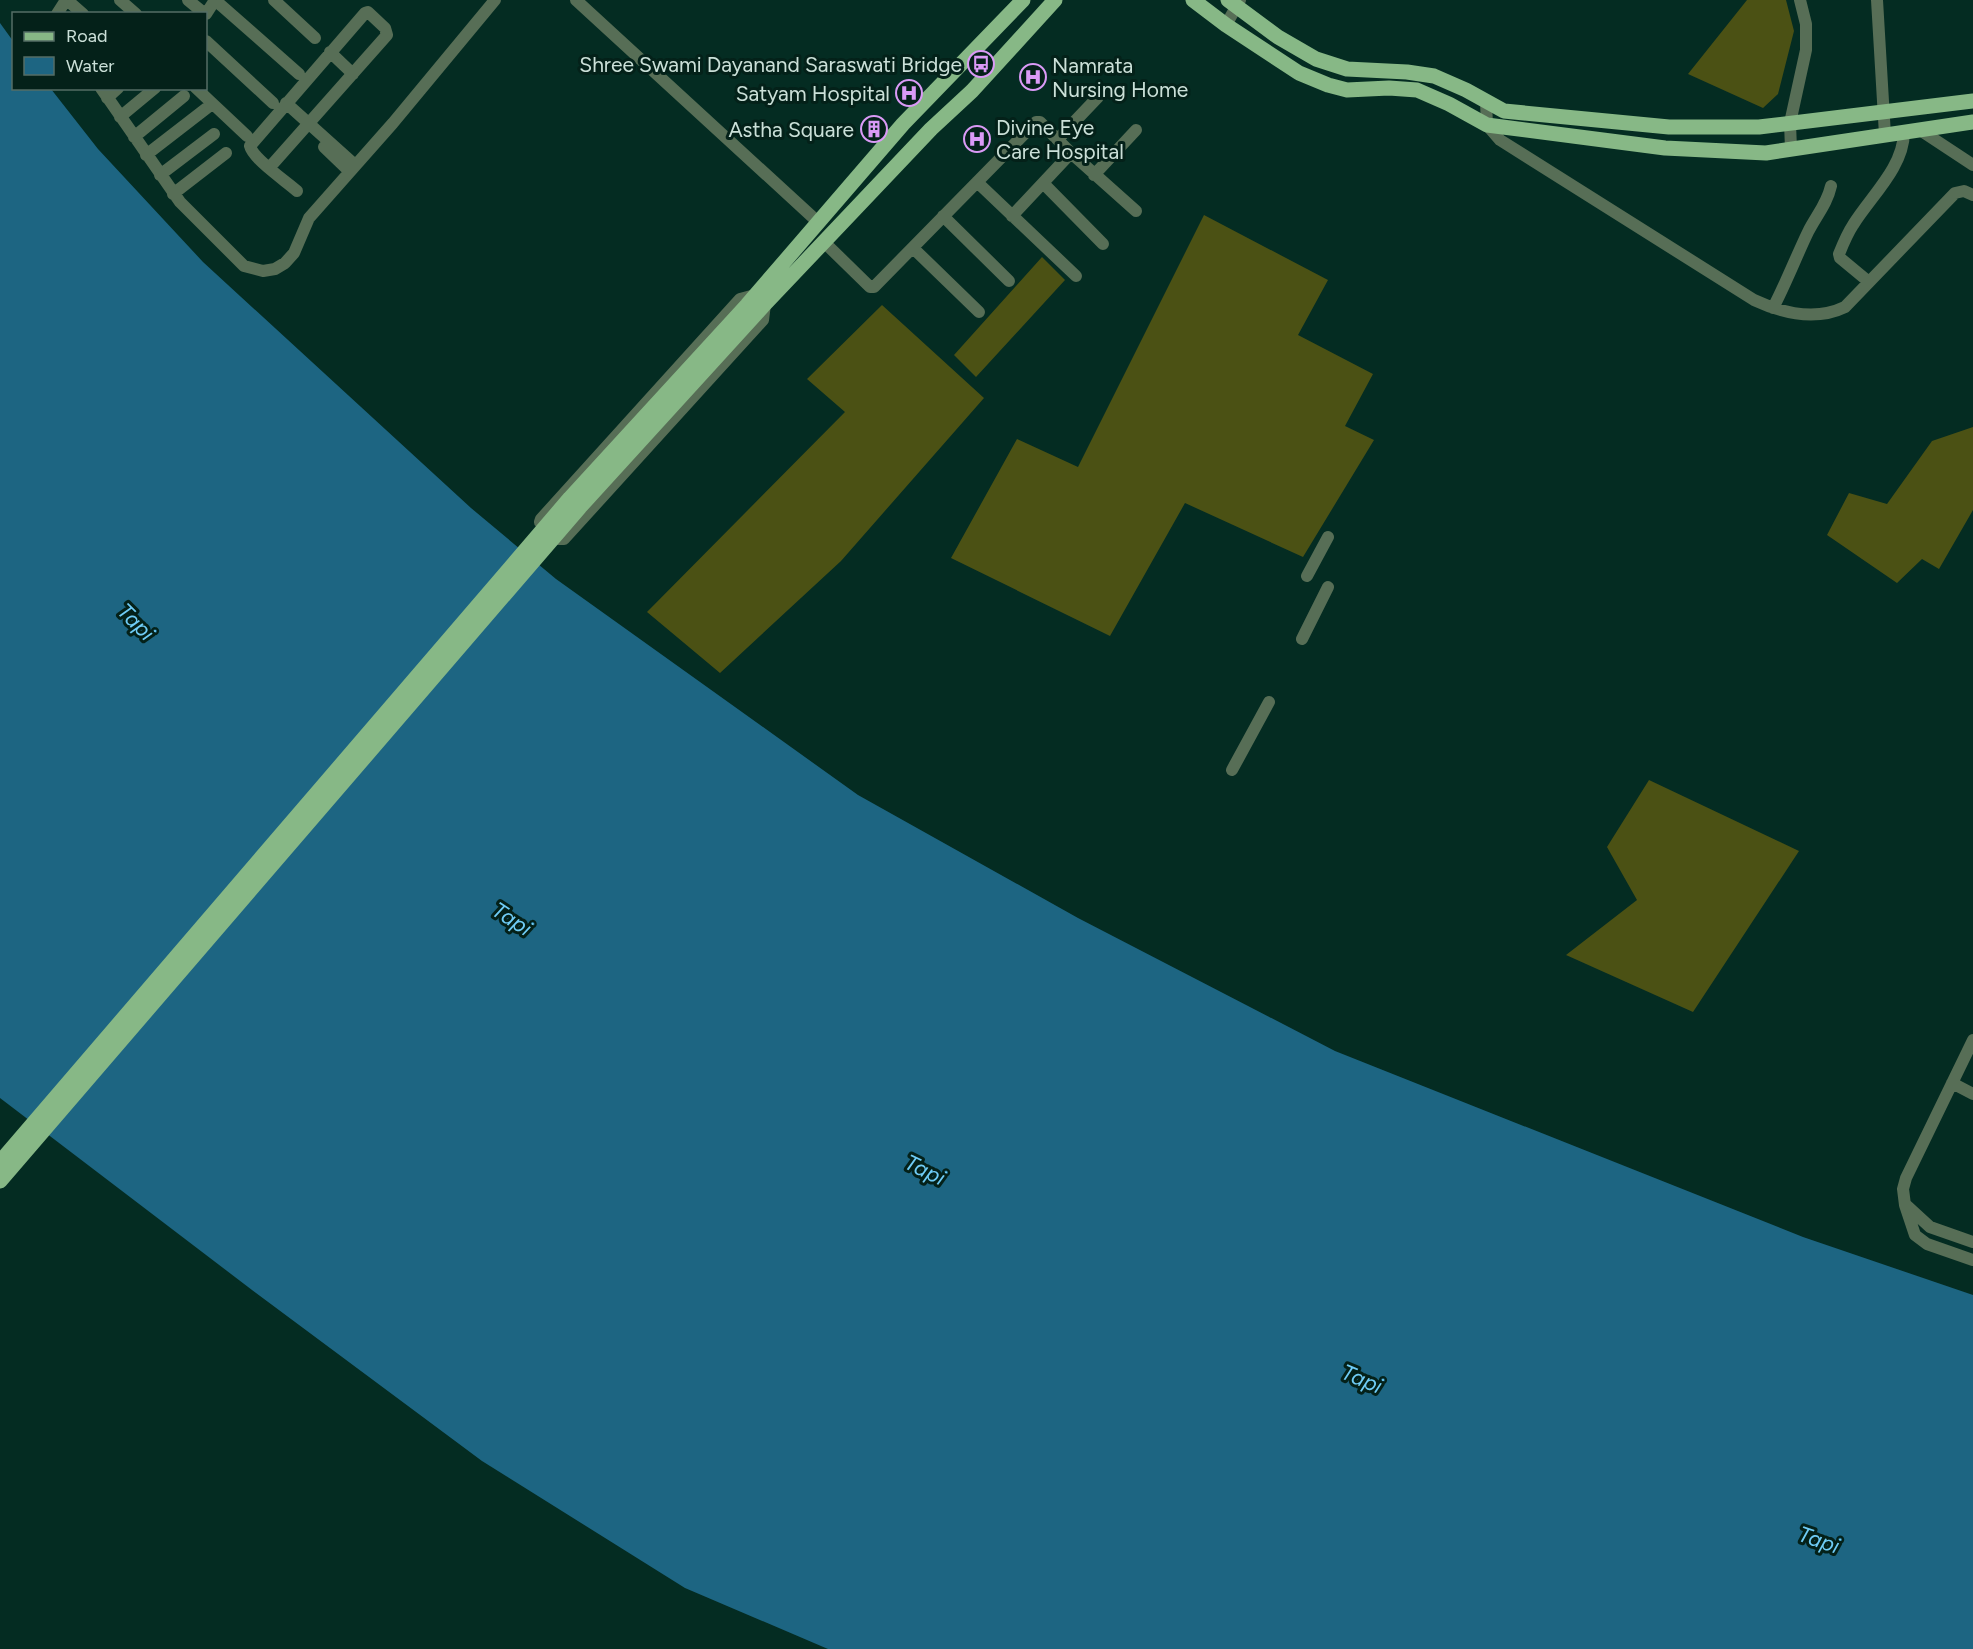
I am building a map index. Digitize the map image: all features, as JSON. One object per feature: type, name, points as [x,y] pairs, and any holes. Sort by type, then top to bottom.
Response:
[{"type":"main road","points":[[760,300],[819,223],[903,124],[1023,0]]},
{"type":"main road","points":[[0,1161],[575,502],[760,300],[827,238],[930,129],[980,83],[1055,0]]},
{"type":"main road","points":[[1193,0],[1299,73],[1347,90],[1389,88],[1417,90],[1487,125],[1665,148],[1766,153],[1973,122]]},
{"type":"main road","points":[[1234,2],[1278,37],[1316,59],[1347,69],[1407,72],[1434,76],[1504,111],[1669,127],[1759,127],[1973,101]]},
{"type":"main road","points":[[819,223],[827,238]]},
{"type":"main road","points":[[0,1180],[575,502]]},
{"type":"street","points":[[66,0],[81,12]]},
{"type":"street","points":[[120,0],[134,12]]},
{"type":"street","points":[[188,0],[203,12]]},
{"type":"street","points":[[206,12],[215,0],[299,74]]},
{"type":"street","points":[[274,0],[315,38]]},
{"type":"street","points":[[104,93],[173,194],[244,266],[262,272],[275,269],[285,263],[294,253],[309,218],[495,0]]},
{"type":"street","points":[[576,0],[819,223]]},
{"type":"street","points":[[1791,149],[1790,123],[1806,50],[1806,24],[1800,0]]},
{"type":"street","points":[[1877,0],[1885,135]]},
{"type":"street","points":[[1227,25],[1234,2]]},
{"type":"street","points":[[270,167],[305,123],[387,35],[386,28],[369,13],[365,13],[279,103],[250,146],[252,152],[297,191]]},
{"type":"street","points":[[207,42],[305,123],[352,168]]},
{"type":"street","points":[[330,52],[353,74]]},
{"type":"street","points":[[120,117],[153,90]]},
{"type":"street","points":[[198,90],[247,136]]},
{"type":"street","points":[[134,137],[184,96]]},
{"type":"street","points":[[1058,140],[1098,97]]},
{"type":"street","points":[[1486,102],[1487,125],[1500,140],[1754,300],[1773,308],[1817,315],[1830,314],[1845,307],[1955,193],[1964,191],[1973,195]]},
{"type":"street","points":[[146,155],[212,104]]},
{"type":"street","points":[[827,238],[872,288],[1033,123],[1040,122],[1094,175],[1136,211]]},
{"type":"street","points":[[1094,175],[1136,130]]},
{"type":"street","points":[[1920,130],[1973,165]]},
{"type":"street","points":[[1869,282],[1840,258],[1839,254],[1852,226],[1898,160],[1904,133]]},
{"type":"street","points":[[160,176],[214,134]]},
{"type":"street","points":[[173,194],[225,153]]},
{"type":"street","points":[[1012,216],[1071,153]]},
{"type":"street","points":[[976,182],[1076,276]]},
{"type":"street","points":[[1043,183],[1103,244]]},
{"type":"street","points":[[1773,308],[1788,280],[1808,232],[1825,204],[1831,186]]},
{"type":"street","points":[[943,216],[1009,281]]},
{"type":"street","points":[[913,248],[979,312]]},
{"type":"street","points":[[740,299],[760,300],[763,320],[564,539],[559,539],[540,522],[740,299]]},
{"type":"street","points":[[1307,576],[1328,537]]},
{"type":"street","points":[[1302,639],[1328,587]]},
{"type":"street","points":[[1232,770],[1269,702]]},
{"type":"street","points":[[1973,1040],[1906,1178],[1903,1189],[1912,1230],[1921,1240],[1973,1260]]},
{"type":"street","points":[[1952,1083],[1973,1094]]},
{"type":"street","points":[[1905,1204],[1930,1227],[1973,1242]]},
{"type":"green space","points":[[1747,0],[1786,0],[1794,31],[1778,94],[1763,108],[1688,74]]},
{"type":"green space","points":[[1204,215],[1328,280],[1298,335],[1373,374],[1345,426],[1374,440],[1303,557],[1185,503],[1110,636],[951,558],[1017,439],[1078,467]]},
{"type":"green space","points":[[1042,257],[1065,280],[976,377],[954,355]]},
{"type":"green space","points":[[882,305],[984,398],[841,561],[720,673],[647,612],[845,412],[807,379]]},
{"type":"green space","points":[[1973,427],[1973,510],[1939,569],[1922,559],[1897,583],[1827,535],[1849,493],[1887,504],[1932,441]]},
{"type":"green space","points":[[1649,780],[1799,851],[1693,1012],[1566,955],[1637,900],[1607,847]]},
{"type":"water","name":"Tapi","points":[[0,23],[12,40],[12,90],[52,90],[98,149],[203,262],[471,508],[556,579],[858,795],[1078,918],[1335,1051],[1803,1237],[1973,1295],[1973,1649],[828,1649],[685,1588],[482,1461],[0,1098]]},
{"type":"place","name":"Shree Swami Dayanand Saraswati Bridge","points":[[981,64]]},
{"type":"place","name":"Namrata Nursing Home","points":[[1033,77]]},
{"type":"place","name":"Satyam Hospital","points":[[909,93]]},
{"type":"place","name":"Astha Square","points":[[874,129]]},
{"type":"place","name":"Divine Eye Care Hospital","points":[[977,139]]}]
